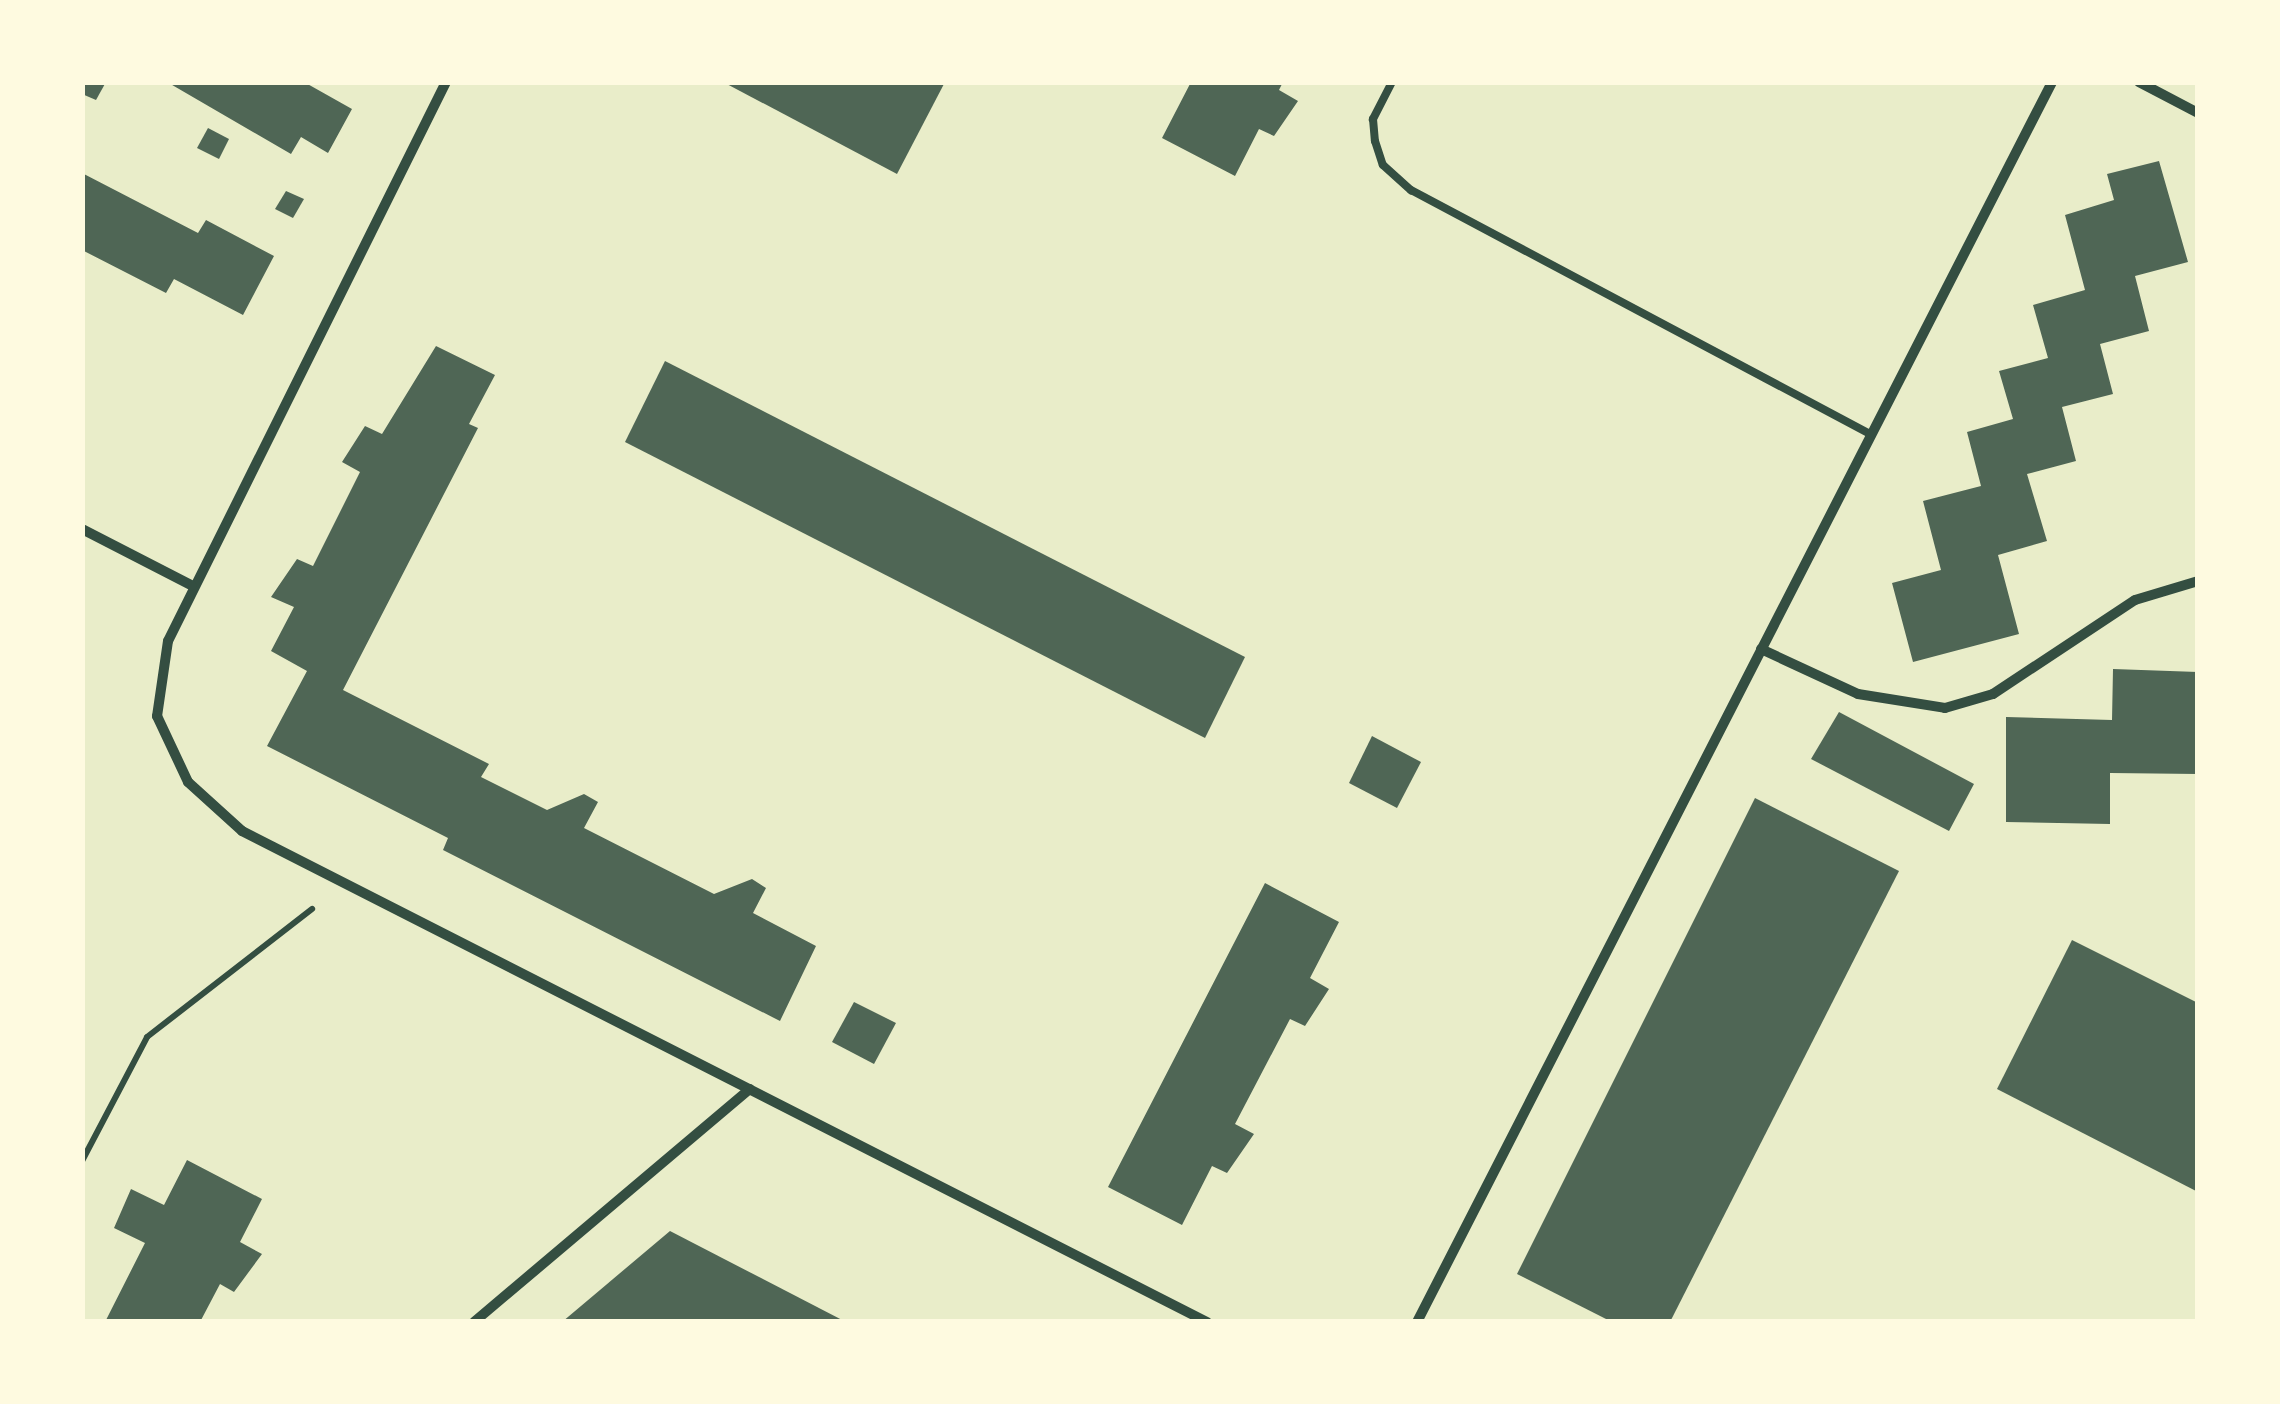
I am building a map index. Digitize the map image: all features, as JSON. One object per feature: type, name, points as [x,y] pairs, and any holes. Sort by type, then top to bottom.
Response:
[{"type":"street","points":[[1417,1322],[2052,82]]},
{"type":"street","points":[[2139,82],[2198,113]]},
{"type":"street","points":[[445,83],[191,586],[158,682],[157,716],[168,748],[212,809],[346,883],[1207,1322]]},
{"type":"street","points":[[82,530],[191,586]]},
{"type":"street","points":[[1762,648],[1858,694],[1945,708],[1993,694],[2135,600],[2198,581]]},
{"type":"street","points":[[474,1322],[750,1089]]},
{"type":"lane","points":[[1392,82],[1373,120],[1374,140],[1383,165],[1411,190],[1872,435]]},
{"type":"path","points":[[82,1161],[147,1037],[346,883]]},
{"type":"building","points":[[82,82],[106,82],[96,100],[82,94]]},
{"type":"building","points":[[167,82],[304,82],[352,109],[328,153],[301,137],[291,154]]},
{"type":"building","points":[[723,82],[945,82],[897,174]]},
{"type":"building","points":[[1191,82],[1283,82],[1279,90],[1298,101],[1274,136],[1259,129],[1235,176],[1162,138]]},
{"type":"building","points":[[208,128],[229,139],[219,159],[197,148]]},
{"type":"building","points":[[2159,161],[2188,262],[2135,276],[2149,331],[2100,344],[2113,394],[2062,407],[2076,461],[2027,474],[2047,541],[1998,555],[2019,634],[1913,662],[1892,583],[1941,570],[1923,501],[1981,486],[1967,432],[2013,419],[1999,371],[2048,358],[2033,305],[2085,290],[2065,215],[2114,200],[2107,174]]},
{"type":"building","points":[[82,173],[198,233],[206,220],[274,256],[243,315],[174,279],[166,293],[82,250]]},
{"type":"building","points":[[286,191],[304,199],[293,218],[275,209]]},
{"type":"building","points":[[436,346],[495,375],[469,424],[478,428],[343,690],[489,764],[481,777],[547,810],[584,794],[598,802],[584,828],[714,894],[752,879],[766,888],[753,913],[816,946],[780,1021],[443,850],[448,838],[267,746],[307,671],[271,651],[294,607],[271,597],[297,559],[313,566],[360,472],[342,462],[365,426],[382,434]]},
{"type":"building","points":[[665,361],[1245,657],[1205,738],[625,442]]},
{"type":"building","points":[[2113,669],[2198,672],[2198,774],[2110,773],[2110,824],[2006,822],[2006,717],[2112,720]]},
{"type":"building","points":[[1839,712],[1974,784],[1949,831],[1811,759]]},
{"type":"building","points":[[1372,736],[1421,762],[1397,808],[1349,783]]},
{"type":"building","points":[[1755,798],[1899,871],[1670,1322],[1612,1322],[1517,1274]]},
{"type":"building","points":[[1265,883],[1339,922],[1310,978],[1329,989],[1305,1026],[1290,1019],[1235,1124],[1254,1134],[1227,1173],[1212,1166],[1182,1225],[1108,1187]]},
{"type":"building","points":[[2072,940],[2198,1003],[2198,1192],[1997,1089]]},
{"type":"building","points":[[854,1002],[896,1023],[874,1064],[832,1042]]},
{"type":"building","points":[[187,1160],[262,1199],[240,1242],[262,1254],[234,1292],[220,1284],[200,1322],[105,1322],[145,1243],[114,1228],[131,1189],[164,1205]]},
{"type":"building","points":[[670,1231],[846,1322],[562,1322]]}]
